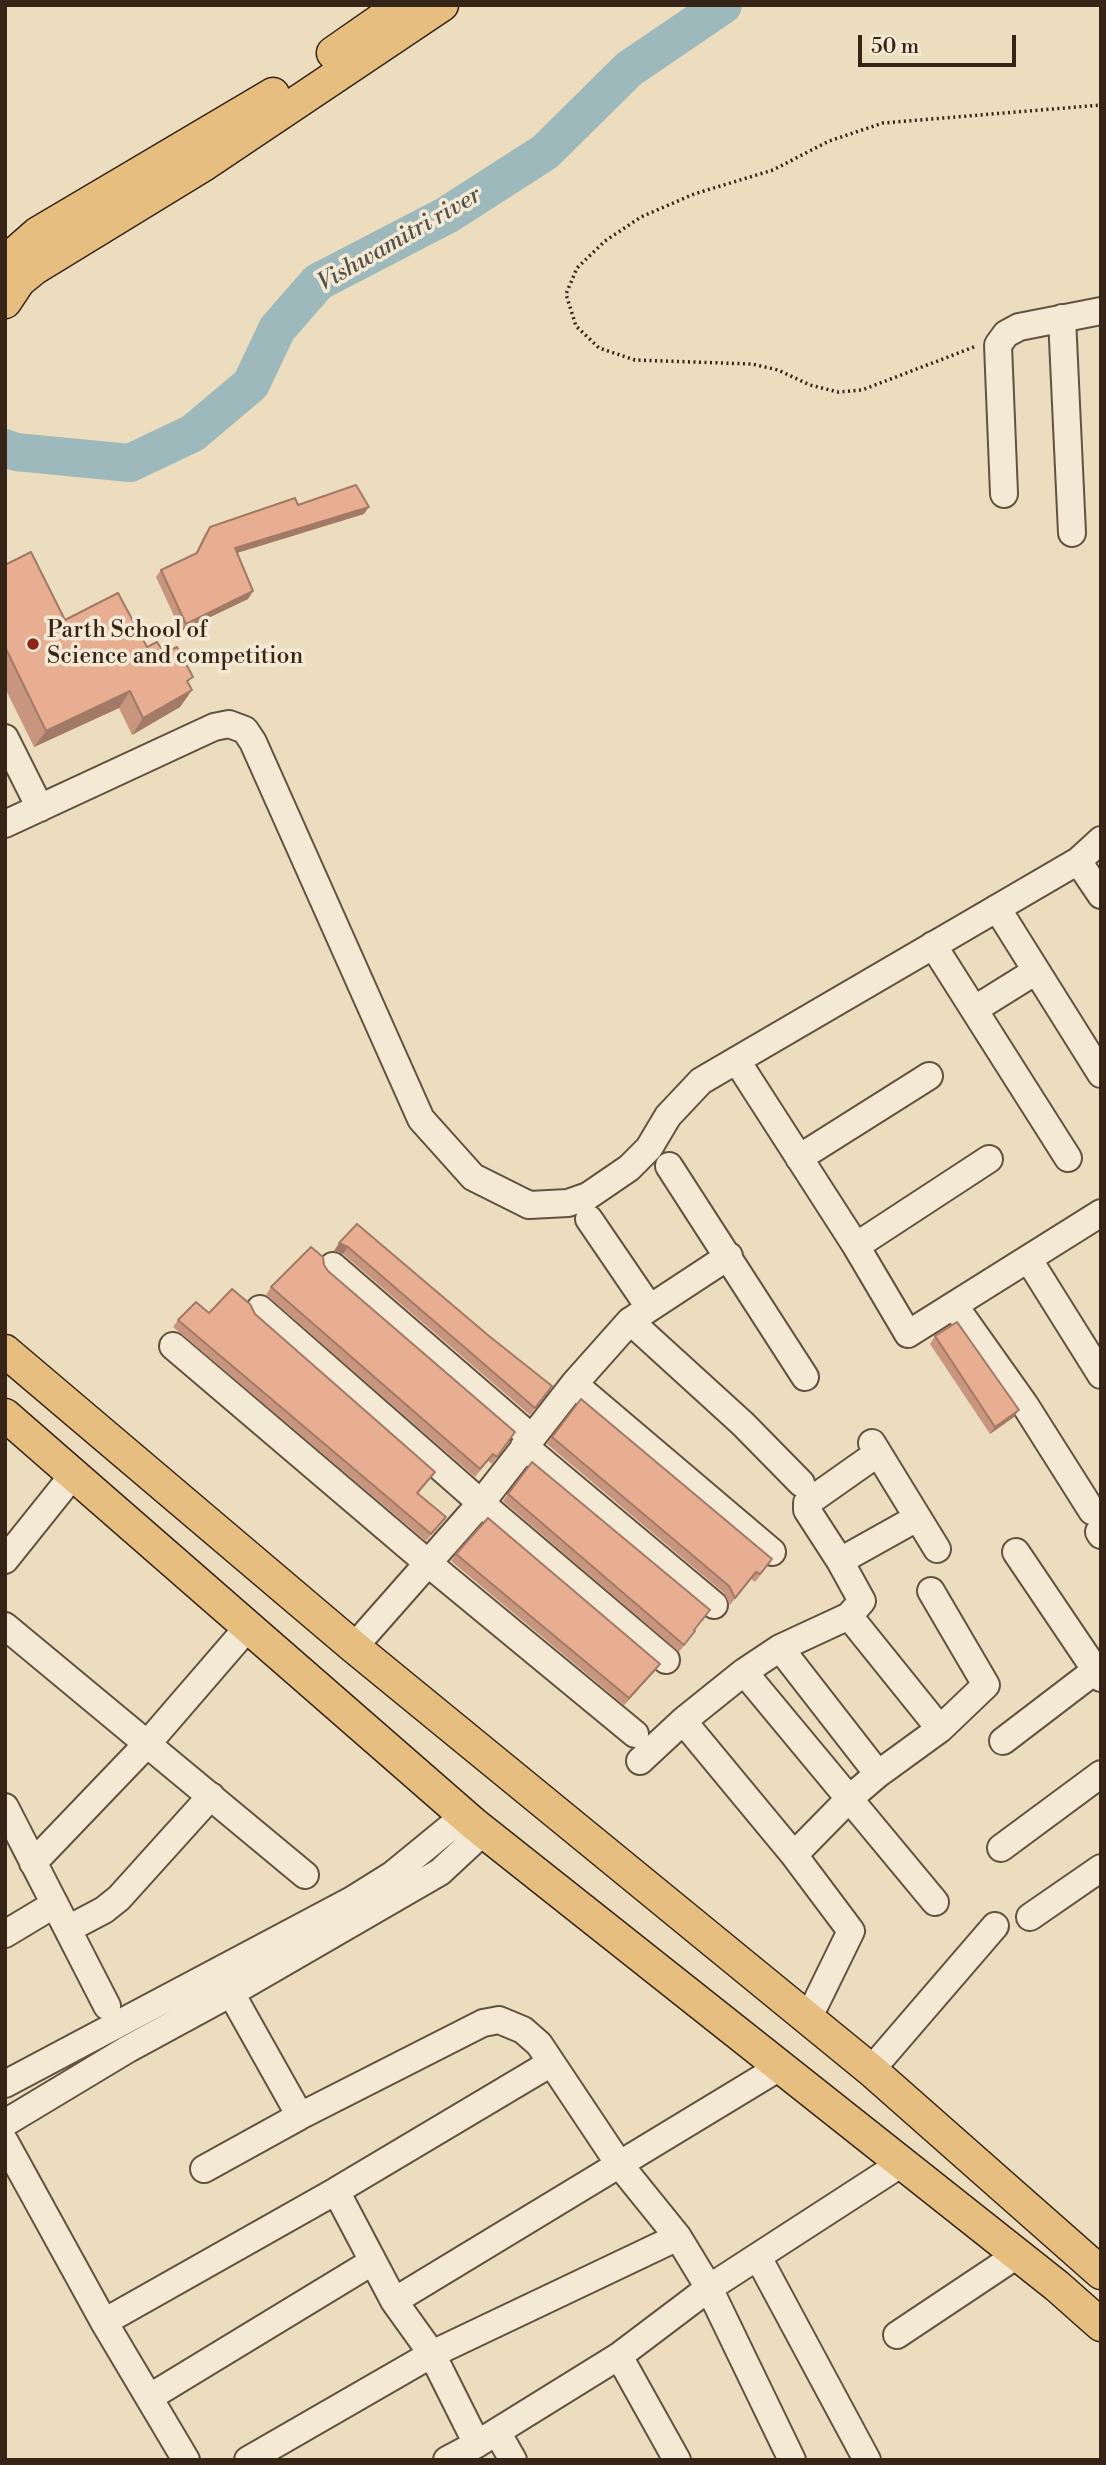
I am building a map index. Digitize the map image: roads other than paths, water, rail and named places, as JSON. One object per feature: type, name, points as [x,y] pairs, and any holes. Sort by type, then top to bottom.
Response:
[{"type":"main road","points":[[5,262],[38,233],[255,106],[402,5]]},
{"type":"main road","points":[[5,302],[19,281],[35,268],[205,164],[442,5]]},
{"type":"main road","points":[[5,1351],[354,1647],[871,2070],[1101,2273]]},
{"type":"main road","points":[[5,1416],[474,1824],[1057,2286],[1101,2325]]},
{"type":"street","points":[[1004,494],[998,345],[1006,334],[1019,327],[1101,311]]},
{"type":"street","points":[[1062,318],[1072,533]]},
{"type":"street","points":[[5,824],[214,727],[229,724],[245,730],[253,742],[421,1119],[473,1177],[529,1205],[568,1203],[588,1196],[629,1168],[649,1148],[668,1116],[701,1081],[1078,860],[1101,840]]},
{"type":"street","points":[[5,738],[40,808]]},
{"type":"street","points":[[1078,860],[1101,895]]},
{"type":"street","points":[[996,908],[1101,1074]]},
{"type":"street","points":[[933,945],[1068,1158]]},
{"type":"street","points":[[975,1009],[1036,971]]},
{"type":"street","points":[[737,1060],[856,1246],[908,1334],[1098,1221]]},
{"type":"street","points":[[799,1158],[929,1076]]},
{"type":"street","points":[[856,1246],[989,1159]]},
{"type":"street","points":[[669,1166],[805,1377]]},
{"type":"street","points":[[589,1219],[640,1314],[801,1483]]},
{"type":"street","points":[[354,1647],[481,1503],[574,1384],[640,1314],[729,1256]]},
{"type":"street","points":[[1029,1260],[1101,1375]]},
{"type":"street","points":[[332,1266],[527,1442],[714,1605]]},
{"type":"street","points":[[954,1305],[1025,1405],[1097,1526]]},
{"type":"street","points":[[260,1309],[481,1503],[666,1660]]},
{"type":"street","points":[[173,1346],[429,1564],[635,1734]]},
{"type":"street","points":[[574,1384],[772,1552]]},
{"type":"street","points":[[640,1761],[683,1721],[744,1672],[780,1648],[849,1616],[862,1601],[807,1510],[807,1503],[875,1448],[937,1549]]},
{"type":"street","points":[[5,1560],[73,1475]]},
{"type":"street","points":[[840,1561],[918,1518]]},
{"type":"street","points":[[1003,1741],[1098,1674],[1016,1552]]},
{"type":"street","points":[[794,1855],[850,1798],[940,1729],[986,1685],[931,1591]]},
{"type":"street","points":[[849,1616],[940,1729]]},
{"type":"street","points":[[5,1626],[305,1875]]},
{"type":"street","points":[[33,1863],[148,1743],[249,1626]]},
{"type":"street","points":[[780,1648],[878,1774]]},
{"type":"street","points":[[744,1672],[935,1902]]},
{"type":"street","points":[[683,1721],[794,1855],[851,1931],[808,2019]]},
{"type":"street","points":[[1002,1848],[1101,1774]]},
{"type":"street","points":[[68,1929],[104,1910],[119,1898],[211,1796]]},
{"type":"street","points":[[5,1807],[107,2006]]},
{"type":"street","points":[[5,2123],[128,2049],[231,1993],[440,1872],[474,1824]]},
{"type":"street","points":[[5,2084],[352,1900],[474,1824]]},
{"type":"street","points":[[1030,1917],[1101,1868]]},
{"type":"street","points":[[5,1934],[55,1904]]},
{"type":"street","points":[[871,2070],[995,1926]]},
{"type":"street","points":[[231,1993],[300,2116]]},
{"type":"street","points":[[204,2169],[300,2116],[483,2023],[499,2020],[523,2030],[538,2044],[619,2164],[678,2238],[709,2288],[792,2460]]},
{"type":"street","points":[[104,2322],[336,2191],[551,2063]]},
{"type":"street","points":[[394,2301],[780,2067]]},
{"type":"street","points":[[5,2143],[104,2322],[186,2460]]},
{"type":"street","points":[[447,2460],[619,2356],[709,2288],[902,2164]]},
{"type":"street","points":[[336,2191],[394,2301],[487,2438],[513,2460]]},
{"type":"street","points":[[248,2460],[432,2354],[678,2238]]},
{"type":"street","points":[[897,2335],[1017,2255]]},
{"type":"street","points":[[758,2257],[867,2460]]},
{"type":"street","points":[[150,2397],[372,2262]]},
{"type":"street","points":[[619,2356],[677,2460]]},
{"type":"waterway","name":"Vishwamitri river","points":[[5,448],[16,452],[130,463],[193,433],[251,384],[277,329],[318,282],[447,215],[545,152],[629,69],[723,5]]},
{"type":"place","name":"Parth School of Science and competition","points":[[33,644]]}]
